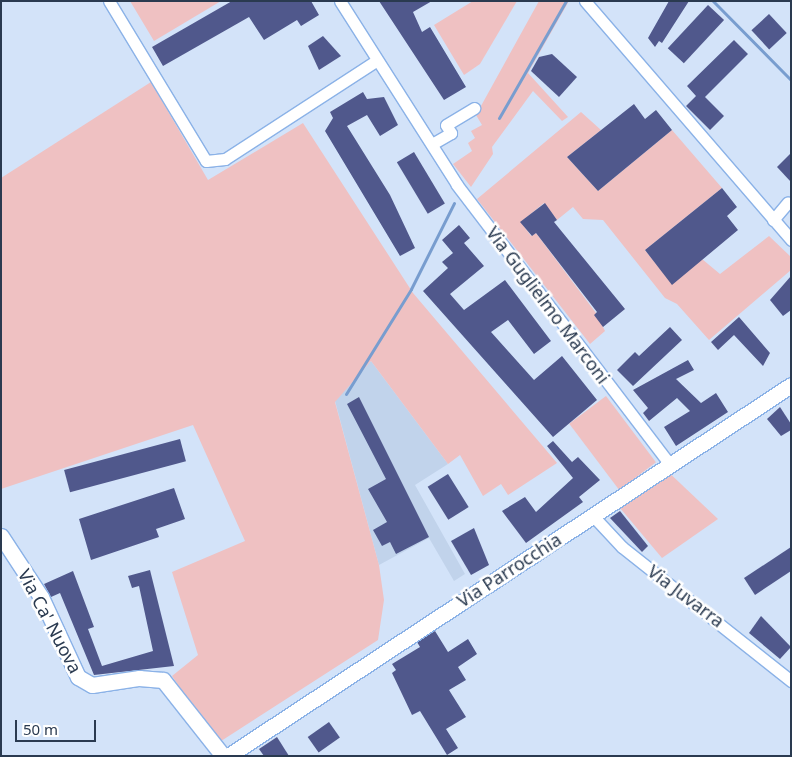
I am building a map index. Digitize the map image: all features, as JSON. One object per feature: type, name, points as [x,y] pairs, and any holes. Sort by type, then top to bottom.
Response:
[{"type":"street","points":[[109,1],[206,162],[225,159],[376,61]]},
{"type":"street","name":"Via Guglielmo Marconi","points":[[340,1],[376,61],[457,185],[669,463]]},
{"type":"street","points":[[585,1],[791,240]]},
{"type":"street","points":[[432,144],[451,133],[446,125],[474,108]]},
{"type":"street","points":[[773,220],[788,202]]},
{"type":"street","name":"Via Parrocchia","points":[[228,756],[594,517],[669,463],[791,385]]},
{"type":"street","name":"Via Juvarra","points":[[594,517],[622,547],[786,668],[791,681]]},
{"type":"street","name":"Via Ca' Nuova","points":[[1,536],[41,597],[78,677],[92,685],[139,678],[163,680],[223,756]]},
{"type":"shaded area","points":[[130,1],[221,1],[154,41]]},
{"type":"shaded area","points":[[473,1],[517,1],[480,64],[464,75],[434,25]]},
{"type":"shaded area","points":[[539,1],[569,1],[528,73],[568,117],[562,121],[533,91],[492,147],[493,154],[471,187],[453,164],[472,151],[468,143],[475,138],[471,131],[482,125],[476,115]]},
{"type":"shaded area","points":[[151,82],[208,180],[303,123],[413,293],[557,463],[508,495],[501,484],[483,496],[460,455],[448,464],[371,361],[335,402],[379,565],[384,600],[378,640],[218,743],[172,676],[198,655],[172,572],[245,541],[193,425],[1,489],[1,178]]},
{"type":"shaded area","points":[[581,112],[601,130],[567,157],[598,191],[672,130],[722,188],[645,250],[672,284],[702,259],[720,274],[769,236],[791,257],[791,270],[709,340],[677,304],[665,298],[603,220],[583,219],[573,207],[557,220],[544,203],[521,222],[531,236],[536,233],[596,313],[605,331],[590,344],[477,199]]},
{"type":"shaded area","points":[[371,361],[448,464],[415,485],[465,574],[454,581],[429,538],[379,565],[335,401]]},
{"type":"shaded area","points":[[606,396],[656,462],[619,490],[569,424]]},
{"type":"shaded area","points":[[663,467],[718,519],[662,558],[615,502]]},
{"type":"building","points":[[232,1],[311,1],[319,15],[301,26],[297,20],[264,40],[249,17],[163,66],[152,47]]},
{"type":"building","points":[[379,1],[432,1],[413,12],[422,32],[430,27],[466,87],[444,100]]},
{"type":"building","points":[[669,1],[689,1],[662,43],[659,41],[655,47],[648,38]]},
{"type":"building","points":[[708,5],[724,20],[684,63],[668,48]]},
{"type":"building","points":[[769,14],[787,33],[769,49],[751,30]]},
{"type":"building","points":[[323,36],[341,56],[319,70],[308,46]]},
{"type":"building","points":[[734,40],[748,54],[705,97],[724,116],[710,130],[686,106],[696,96],[687,86]]},
{"type":"building","points":[[552,54],[577,77],[559,97],[531,71],[539,57]]},
{"type":"building","points":[[363,92],[367,99],[384,97],[398,125],[380,136],[367,115],[347,126],[390,195],[415,248],[400,256],[325,131],[333,118],[330,112]]},
{"type":"building","points":[[634,104],[645,119],[656,110],[672,130],[598,191],[567,157]]},
{"type":"building","points":[[414,152],[445,203],[428,214],[397,162]]},
{"type":"building","points":[[791,153],[791,182],[777,167]]},
{"type":"building","points":[[722,188],[737,207],[727,216],[738,230],[672,285],[645,250]]},
{"type":"building","points":[[545,203],[557,220],[554,222],[625,309],[603,327],[594,315],[597,312],[536,233],[532,236],[520,222]]},
{"type":"building","points":[[459,225],[470,238],[464,243],[484,266],[450,294],[464,310],[505,280],[551,341],[534,354],[508,320],[491,332],[534,380],[562,356],[597,400],[553,437],[423,291],[448,268],[442,262],[453,253],[442,240]]},
{"type":"building","points":[[791,276],[791,310],[783,316],[770,300]]},
{"type":"building","points":[[739,317],[770,353],[763,366],[734,335],[718,350],[711,342]]},
{"type":"building","points":[[670,327],[682,340],[633,386],[617,370],[635,352],[639,356]]},
{"type":"building","points":[[688,360],[694,370],[676,379],[701,403],[716,393],[728,412],[676,446],[664,427],[690,411],[677,398],[649,421],[643,413],[648,408],[633,390]]},
{"type":"building","points":[[359,397],[429,537],[396,554],[390,542],[382,546],[373,530],[387,522],[368,489],[386,479],[347,404]]},
{"type":"building","points":[[780,407],[791,424],[791,430],[781,436],[767,419]]},
{"type":"building","points":[[180,439],[186,461],[70,492],[64,470]]},
{"type":"building","points":[[553,441],[572,462],[578,457],[600,480],[579,497],[583,502],[526,543],[502,511],[525,497],[536,512],[573,478],[547,446]]},
{"type":"building","points":[[448,474],[469,507],[448,520],[428,487]]},
{"type":"building","points":[[174,488],[185,519],[156,529],[159,537],[91,560],[79,519]]},
{"type":"building","points":[[620,511],[648,546],[642,552],[610,518]]},
{"type":"building","points":[[474,528],[489,565],[471,575],[451,541]]},
{"type":"building","points":[[791,547],[791,571],[755,595],[744,578]]},
{"type":"building","points":[[150,570],[174,666],[94,675],[60,593],[51,597],[44,584],[73,571],[94,627],[88,629],[102,666],[153,651],[139,586],[132,588],[128,576]]},
{"type":"building","points":[[761,616],[791,647],[780,659],[749,633]]},
{"type":"building","points":[[435,631],[448,652],[468,639],[477,654],[458,667],[466,680],[449,690],[466,717],[446,729],[458,748],[447,755],[420,711],[412,715],[392,673],[396,670],[392,664],[420,647],[417,642]]},
{"type":"building","points":[[329,722],[340,738],[319,752],[308,737]]},
{"type":"building","points":[[277,737],[289,756],[264,756],[259,749]]},
{"type":"waterway","points":[[499,118],[566,1]]},
{"type":"waterway","points":[[713,1],[791,80]]},
{"type":"waterway","points":[[346,394],[411,289],[454,203]]}]
